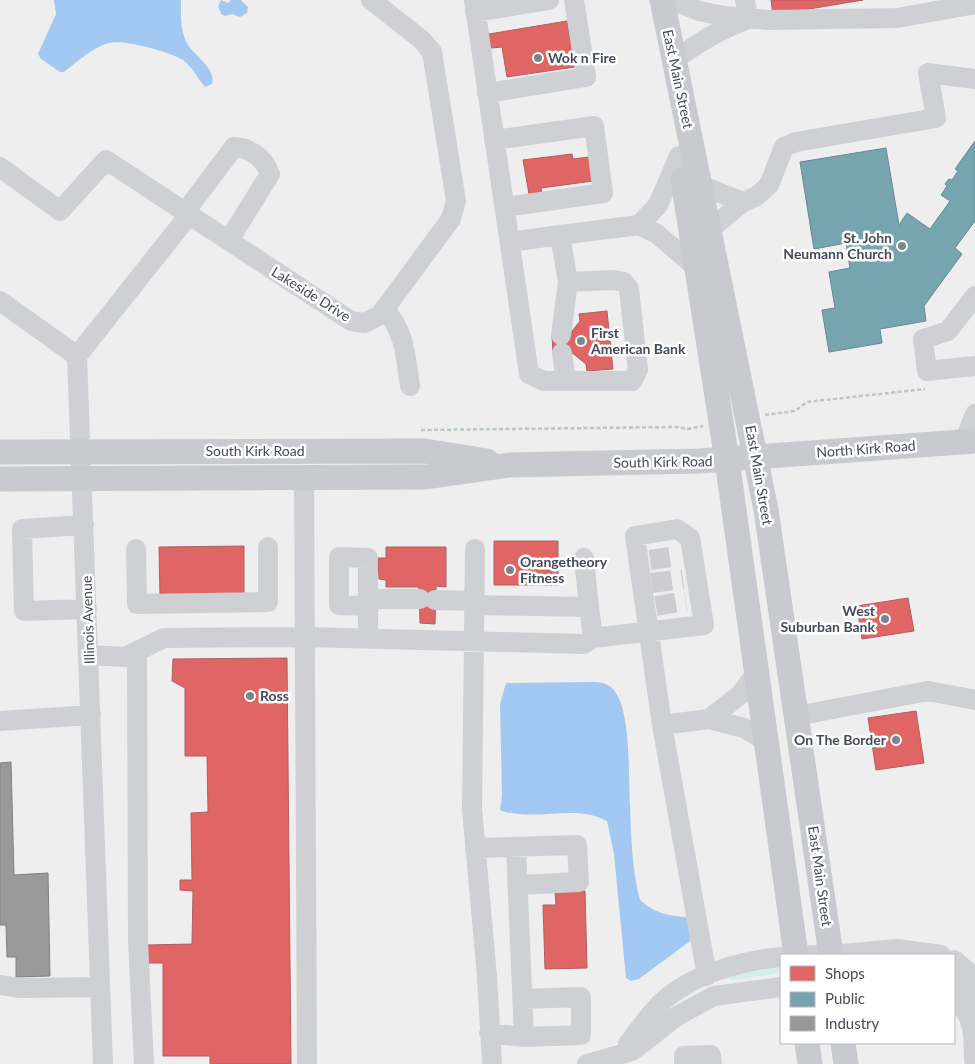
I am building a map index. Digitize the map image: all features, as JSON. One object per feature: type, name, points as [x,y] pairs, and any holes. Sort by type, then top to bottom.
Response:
[{"type":"main road","name":"East Main Street","points":[[656,0],[726,460],[796,954]]},
{"type":"main road","name":"East Main Street","points":[[662,0],[756,458],[831,954]]},
{"type":"main road","name":"North Kirk Road","points":[[756,458],[969,441]]},
{"type":"main road","name":"South Kirk Road","points":[[0,452],[426,451],[509,465]]},
{"type":"main road","name":"South Kirk Road","points":[[0,479],[426,477],[509,465],[756,458]]},
{"type":"main road","points":[[807,1044],[810,1064]]},
{"type":"main road","points":[[843,1044],[846,1064]]},
{"type":"street","name":"Lakeside Drive","points":[[0,167],[60,211],[106,160],[351,321],[364,323],[380,315],[385,309],[451,218],[456,201],[432,52],[422,40],[371,0]]},
{"type":"street","points":[[549,0],[474,6],[529,374],[544,381],[632,381],[638,370],[628,289],[624,282],[614,280],[568,282]]},
{"type":"street","points":[[487,93],[586,77],[574,0]]},
{"type":"street","points":[[672,0],[699,11],[746,10],[880,19],[975,4]]},
{"type":"street","points":[[674,60],[746,10]]},
{"type":"street","points":[[710,230],[743,202],[757,196],[769,185],[784,147],[796,142],[936,118],[928,73],[975,79]]},
{"type":"street","points":[[494,140],[594,126],[603,194],[505,207]]},
{"type":"street","points":[[0,301],[77,356],[187,213],[234,147],[246,148],[265,162],[270,174],[228,240]]},
{"type":"street","points":[[639,225],[658,205],[679,156]]},
{"type":"street","points":[[700,186],[743,202]]},
{"type":"street","points":[[510,242],[639,225],[668,241],[697,268]]},
{"type":"street","points":[[560,235],[568,282],[562,344],[566,381]]},
{"type":"street","points":[[975,296],[948,331],[923,339],[927,371],[975,366]]},
{"type":"street","points":[[385,309],[402,335],[410,386]]},
{"type":"street","name":"Illinois Avenue","points":[[77,356],[83,478],[103,1064]]},
{"type":"street","points":[[969,441],[975,414]]},
{"type":"street","points":[[304,477],[307,1064]]},
{"type":"street","points":[[84,525],[22,529],[24,611],[87,609]]},
{"type":"street","points":[[89,655],[125,657],[164,638],[305,637],[584,644],[593,638],[649,632],[704,625],[693,600],[689,577],[686,555],[690,538],[677,529],[635,536],[644,561],[651,607],[649,632],[662,725],[706,976]]},
{"type":"street","points":[[136,549],[137,604],[204,604],[268,602],[268,546]]},
{"type":"street","points":[[476,549],[472,640],[472,809],[488,986],[492,1064]]},
{"type":"street","points":[[584,558],[593,638]]},
{"type":"street","points":[[368,638],[369,602],[428,600],[590,607]]},
{"type":"street","points":[[203,638],[204,604]]},
{"type":"street","points":[[136,652],[138,941],[144,1064]]},
{"type":"street","points":[[710,719],[741,694],[756,672]]},
{"type":"street","points":[[796,716],[928,691],[975,700]]},
{"type":"street","points":[[0,721],[91,715]]},
{"type":"street","points":[[662,725],[710,719],[744,728],[766,741]]},
{"type":"street","points":[[476,848],[577,845],[579,882],[517,885]]},
{"type":"street","points":[[516,847],[524,1037]]},
{"type":"street","points":[[842,954],[897,949],[924,954]]},
{"type":"street","points":[[631,1056],[662,1002],[692,982],[754,960],[780,957]]},
{"type":"street","points":[[957,960],[975,978]]},
{"type":"street","points":[[0,985],[20,988],[100,987]]},
{"type":"street","points":[[955,985],[975,998]]},
{"type":"street","points":[[587,1064],[631,1056],[678,1016],[714,996],[780,987]]},
{"type":"street","points":[[489,1033],[524,1037],[581,1035],[581,997],[522,999]]},
{"type":"street","points":[[955,999],[966,1011],[972,1022],[974,1061]]},
{"type":"street","points":[[684,1064],[684,1056],[711,1055],[712,1064]]},
{"type":"path","points":[[772,414],[795,411],[807,402],[822,399],[932,388]]},
{"type":"green space","points":[[779,969],[777,974],[730,980],[733,975]]},
{"type":"water","points":[[54,0],[181,0],[183,34],[188,45],[211,72],[212,84],[205,87],[189,66],[177,57],[147,47],[116,42],[97,48],[64,72],[60,72],[41,59],[38,54],[56,14]]},
{"type":"water","points":[[221,0],[228,3],[231,0],[241,0],[248,7],[247,13],[240,17],[232,14],[225,16],[221,14],[218,6]]},
{"type":"water","points":[[598,682],[609,685],[613,689],[619,699],[623,712],[628,744],[632,853],[640,900],[660,912],[675,916],[700,918],[697,936],[639,979],[631,981],[626,978],[614,854],[607,821],[586,814],[530,815],[500,810],[502,796],[500,704],[506,683]]},
{"type":"building: Shops","points":[[771,0],[863,0],[773,15]]},
{"type":"building: Shops","name":"Wok n Fire","points":[[567,21],[575,67],[507,77],[502,47],[491,48],[489,34]]},
{"type":"building: Shops","points":[[572,154],[573,159],[589,157],[593,181],[541,188],[542,193],[529,194],[523,160]]},
{"type":"building: Shops","name":"First American Bank","points":[[607,311],[613,369],[587,371],[586,364],[571,352],[553,352],[552,336],[569,335],[580,321],[579,314]]},
{"type":"building: Shops","points":[[494,541],[558,541],[558,585],[494,585]]},
{"type":"building: Shops","points":[[244,546],[244,597],[160,597],[159,547]]},
{"type":"building: Shops","points":[[386,547],[446,547],[446,587],[436,586],[435,624],[420,623],[419,587],[386,587],[386,580],[379,579],[378,558],[386,558]]},
{"type":"building: Shops","name":"West Suburban Bank","points":[[908,598],[914,631],[862,639],[857,606]]},
{"type":"building: Shops","points":[[287,658],[291,1064],[210,1064],[210,1056],[163,1056],[163,963],[145,963],[145,945],[192,944],[193,891],[180,890],[180,880],[192,880],[191,813],[208,812],[207,756],[185,756],[185,688],[172,681],[173,659]]},
{"type":"building: Shops","name":"On The Border","points":[[916,711],[924,763],[876,770],[868,718]]},
{"type":"building: Shops","points":[[585,891],[587,968],[545,969],[543,905],[556,905],[555,892]]},
{"type":"building: Public","name":"St. John Neumann Church","points":[[975,141],[975,221],[955,248],[962,254],[924,306],[926,321],[880,329],[882,343],[829,352],[822,310],[835,308],[829,272],[850,268],[846,243],[814,249],[800,162],[886,148],[899,225],[907,213],[930,229],[950,201],[941,195],[947,186],[945,184],[949,179],[952,180],[958,171],[955,169]]},
{"type":"building: Industry","points":[[11,762],[14,875],[48,873],[50,976],[16,977],[16,957],[7,957],[6,925],[0,925],[0,763]]},
{"type":"tunnel","points":[[650,560],[679,556]]},
{"type":"tunnel","points":[[652,583],[683,579]]},
{"type":"tunnel","points":[[656,606],[686,601]]},
{"type":"place","name":"Wok n Fire","points":[[538,58]]},
{"type":"place","name":"St. John Neumann Church","points":[[902,246]]},
{"type":"place","name":"First American Bank","points":[[581,341]]},
{"type":"place","name":"Orangetheory Fitness","points":[[510,570]]},
{"type":"place","name":"West Suburban Bank","points":[[885,619]]},
{"type":"place","name":"Ross","points":[[250,696]]},
{"type":"place","name":"On The Border","points":[[896,740]]}]
